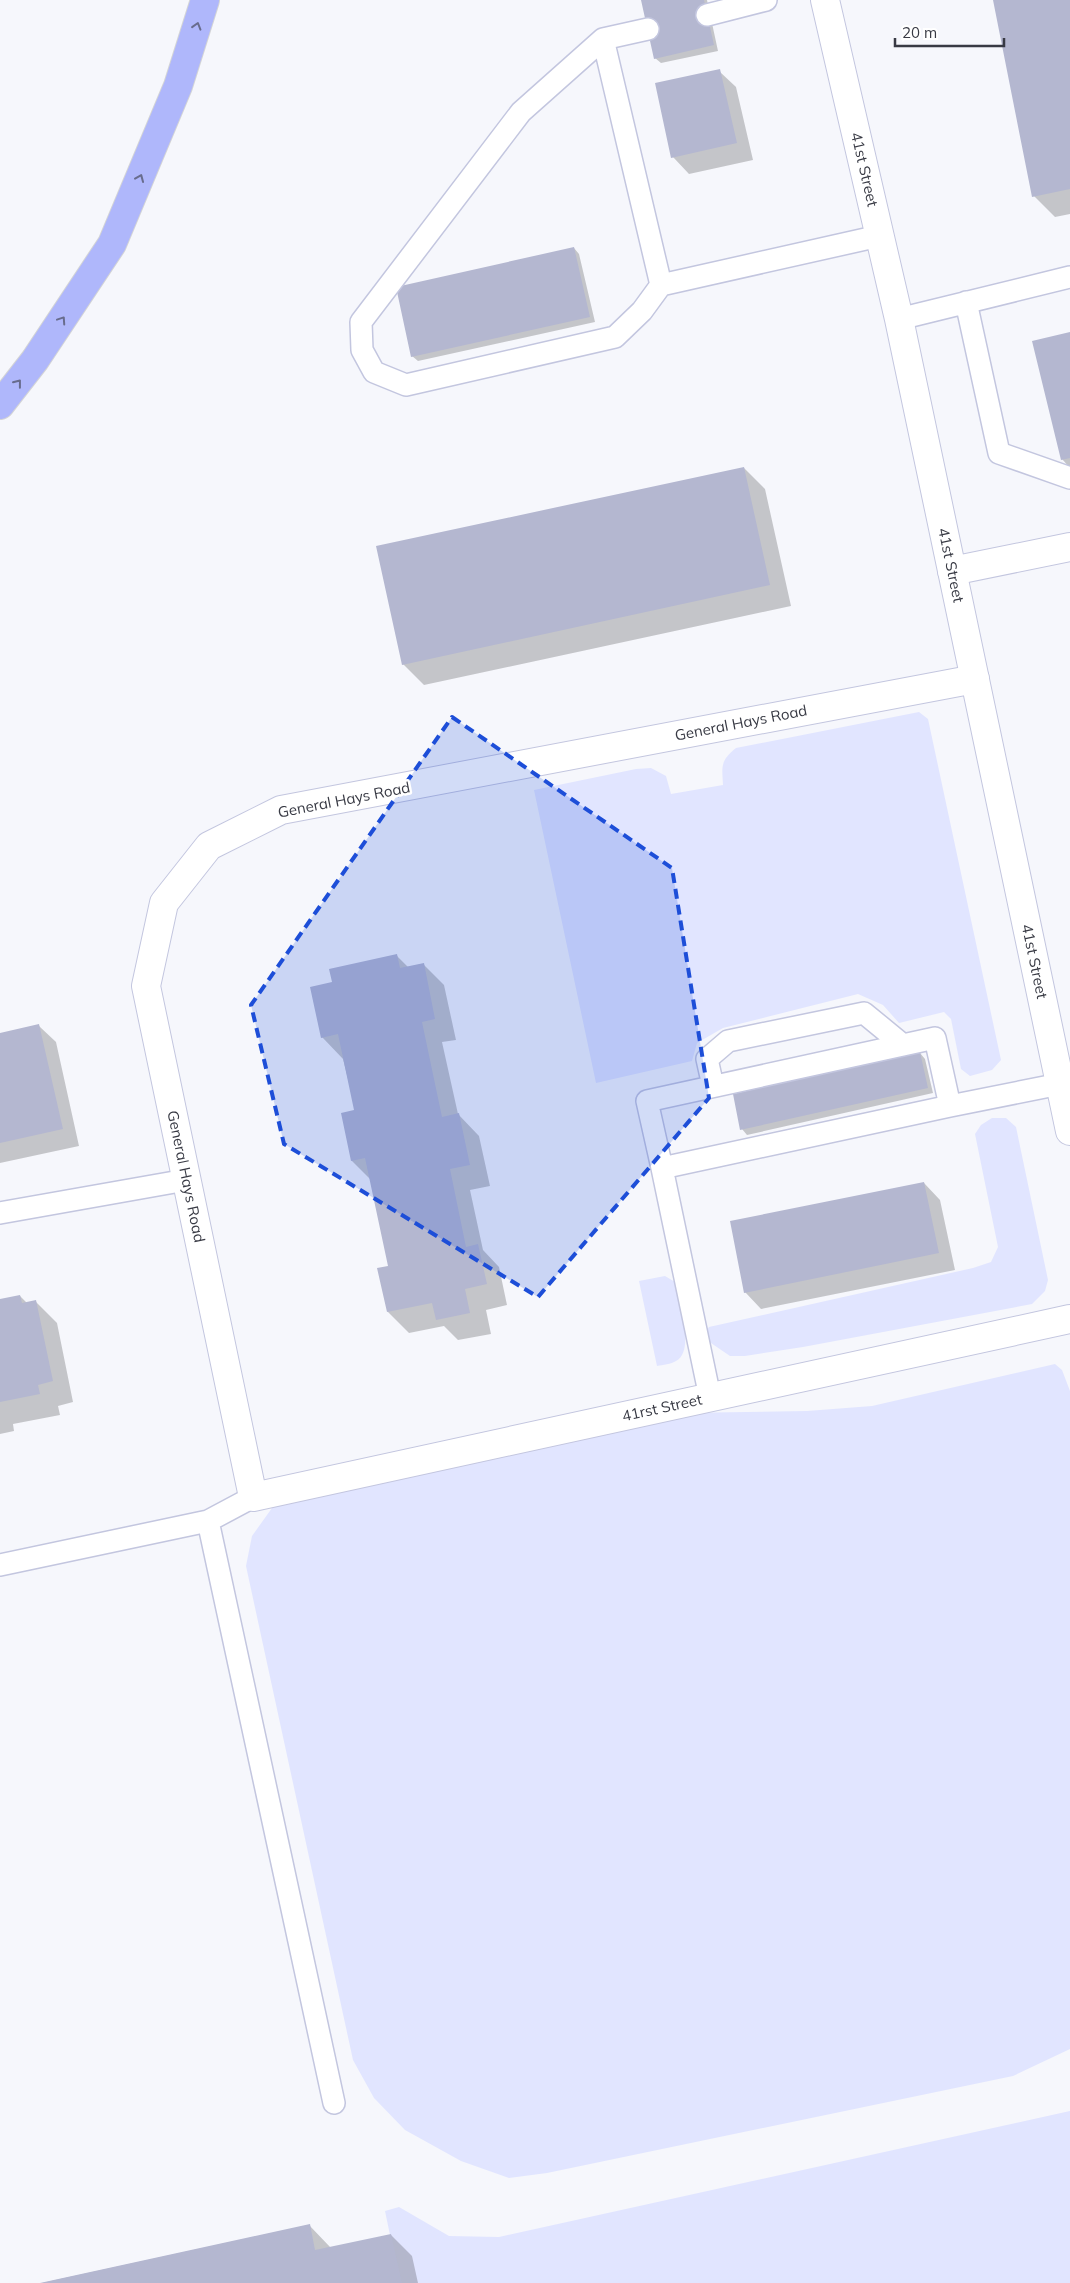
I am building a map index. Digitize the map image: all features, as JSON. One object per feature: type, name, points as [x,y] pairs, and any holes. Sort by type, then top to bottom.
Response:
[{"type":"highway","points":[[0,405],[35,360],[112,244],[178,86],[205,0]]},
{"type":"street","name":"41st Street","points":[[825,0],[899,320],[1070,1131]]},
{"type":"street","points":[[952,571],[1070,547]]},
{"type":"street","name":"General Hays Road","points":[[253,1497],[146,986],[164,903],[209,846],[281,810],[975,679]]},
{"type":"street","name":"41rst Street","points":[[253,1497],[1070,1319]]},
{"type":"lane","points":[[707,15],[766,0]]},
{"type":"lane","points":[[648,29],[603,39],[521,112],[361,322],[362,350],[374,372],[406,385],[614,338],[642,311],[661,285],[879,236]]},
{"type":"lane","points":[[603,39],[661,285]]},
{"type":"lane","points":[[899,320],[1070,277]]},
{"type":"lane","points":[[966,302],[999,453],[1070,478]]},
{"type":"lane","points":[[713,1086],[707,1059],[728,1041],[864,1013],[903,1046]]},
{"type":"lane","points":[[710,1397],[647,1100],[935,1038],[950,1106]]},
{"type":"lane","points":[[662,1168],[1060,1084]]},
{"type":"lane","points":[[0,1213],[186,1180]]},
{"type":"lane","points":[[0,1565],[208,1520],[253,1497]]},
{"type":"lane","points":[[208,1520],[334,2103]]},
{"type":"highlighted area","points":[[452,717],[672,868],[709,1098],[538,1297],[284,1144],[251,1005]]},
{"type":"shaded area","points":[[919,712],[928,719],[1001,1060],[992,1070],[970,1076],[961,1069],[951,1019],[944,1012],[899,1023],[883,1005],[858,994],[723,1028],[697,1043],[692,1061],[596,1083],[534,790],[636,769],[651,768],[666,776],[671,794],[723,785],[723,764],[736,748]]},
{"type":"shaded area","points":[[992,1118],[1006,1118],[1016,1127],[1048,1280],[1045,1291],[1032,1304],[745,1356],[730,1356],[708,1341],[706,1331],[709,1327],[973,1268],[991,1262],[998,1247],[975,1134],[981,1125]]},
{"type":"shaded area","points":[[665,1276],[675,1282],[684,1324],[685,1347],[682,1355],[676,1361],[657,1366],[639,1281]]},
{"type":"shaded area","points":[[1055,1364],[1062,1370],[1070,1391],[1070,2049],[1013,2076],[547,2173],[509,2178],[461,2161],[405,2130],[374,2098],[353,2060],[246,1566],[252,1536],[272,1508],[292,1494],[679,1413],[807,1411],[872,1406]]},
{"type":"shaded area","points":[[1070,2111],[1070,2283],[400,2283],[385,2211],[399,2207],[449,2236],[499,2237]]},
{"type":"building","points":[[641,0],[704,0],[714,45],[654,59]]},
{"type":"building","points":[[993,0],[1070,0],[1070,189],[1032,197]]},
{"type":"building","points":[[720,69],[737,143],[671,158],[655,83]]},
{"type":"building","points":[[574,247],[590,317],[411,357],[396,287]]},
{"type":"building","points":[[1070,332],[1070,458],[1061,460],[1032,341]]},
{"type":"building","points":[[744,467],[770,585],[402,665],[376,546]]},
{"type":"building","points":[[397,954],[400,968],[424,963],[435,1019],[422,1022],[442,1117],[459,1113],[470,1165],[450,1169],[466,1247],[478,1244],[487,1284],[465,1289],[470,1313],[436,1320],[432,1303],[387,1312],[377,1268],[388,1266],[365,1158],[351,1161],[341,1113],[354,1110],[338,1034],[321,1038],[310,987],[332,982],[329,969]]},
{"type":"building","points":[[39,1024],[63,1129],[0,1143],[0,1033]]},
{"type":"building","points":[[920,1052],[928,1088],[740,1130],[733,1094]]},
{"type":"building","points":[[924,1182],[939,1253],[744,1293],[730,1221]]},
{"type":"building","points":[[20,1295],[22,1303],[36,1300],[53,1381],[38,1385],[40,1394],[0,1402],[0,1299]]},
{"type":"building","points":[[310,2224],[315,2250],[391,2234],[402,2283],[40,2283]]}]
